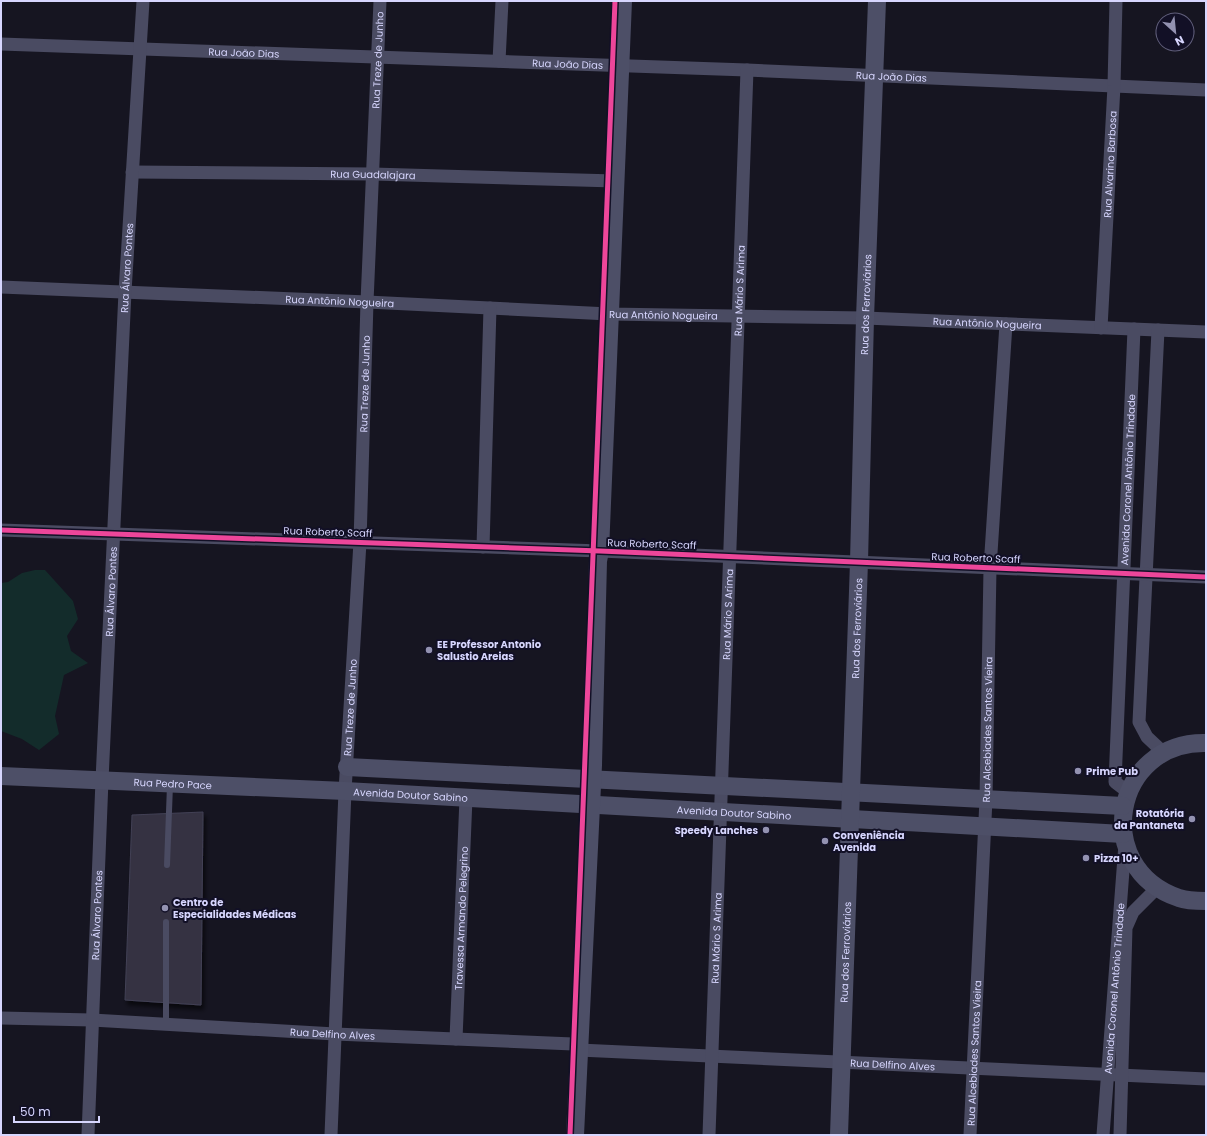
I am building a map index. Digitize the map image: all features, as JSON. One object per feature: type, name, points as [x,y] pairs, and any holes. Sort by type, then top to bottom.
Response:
[{"type":"main road","points":[[575,1135],[576,1047],[592,780],[598,560],[600,551],[623,1]]},
{"type":"main road","name":"Rua dos Ferroviários","points":[[839,1135],[859,562],[865,318],[876,1]]},
{"type":"main road","points":[[1206,743],[1184,745],[1164,752],[1149,763],[1137,776],[1126,799],[1122,820],[1127,850],[1134,864],[1144,878],[1157,888],[1180,899],[1206,901]]},
{"type":"main road","points":[[347,767],[986,799],[1126,799]]},
{"type":"main road","name":"Rua Pedro Pace","points":[[1,776],[345,791]]},
{"type":"main road","name":"Avenida Doutor Sabino","points":[[345,791],[983,826],[1124,838]]},
{"type":"street","name":"Rua Álvaro Pontes","points":[[88,1135],[102,780],[125,292],[142,1]]},
{"type":"street","name":"Rua Treze de Junho","points":[[345,791],[360,542],[367,302],[380,1]]},
{"type":"street","points":[[499,61],[502,1]]},
{"type":"street","name":"Rua Alvarino Barbosa","points":[[1101,328],[1114,86],[1116,1]]},
{"type":"street","name":"Rua João Dias","points":[[1,44],[620,65],[1206,90]]},
{"type":"street","name":"Rua Mário S Arima","points":[[709,1135],[747,70]]},
{"type":"street","name":"Rua Guadalajara","points":[[132,172],[373,174],[615,181]]},
{"type":"street","name":"Rua Antônio Nogueira","points":[[1,287],[367,302],[610,314],[865,318],[1206,332]]},
{"type":"street","points":[[483,546],[490,308]]},
{"type":"street","name":"Rua Alcebiades Santos Vieira","points":[[970,1135],[983,826],[986,799],[990,568],[1006,324]]},
{"type":"street","name":"Avenida Coronel Antônio Trindade","points":[[1126,799],[1115,782],[1134,329]]},
{"type":"street","points":[[1158,330],[1140,722],[1147,737],[1164,752]]},
{"type":"street","name":"Rua Roberto Scaff","points":[[1,530],[483,546],[1206,577]]},
{"type":"street","points":[[331,1135],[345,791]]},
{"type":"street","name":"Travessa Armando Pelegrino","points":[[456,1039],[466,798]]},
{"type":"street","name":"Avenida Coronel Antônio Trindade","points":[[1103,1135],[1124,838]]},
{"type":"street","name":"Avenida Coronel Antônio Trindade","points":[[1120,1135],[1126,928],[1133,912],[1157,888]]},
{"type":"street","name":"Rua Delfino Alves","points":[[1,1018],[92,1020],[335,1034],[456,1039],[712,1057],[1206,1079]]},
{"type":"lane","points":[[167,866],[170,783]]},
{"type":"lane","points":[[166,922],[166,1024]]},
{"type":"green space","points":[[35,570],[45,570],[73,601],[78,619],[67,636],[71,651],[88,663],[64,675],[55,716],[59,734],[39,750],[22,739],[1,731],[1,583],[8,582],[22,573]]},
{"type":"building","name":"Centro de Especialidades Médicas","points":[[203,812],[201,1005],[125,1000],[132,815]]},
{"type":"cycle path","points":[[570,1135],[615,1]]},
{"type":"cycle path","points":[[1,530],[600,551],[1206,577]]},
{"type":"place","name":"EE Professor Antonio Salustio Areias","points":[[429,650]]},
{"type":"place","name":"Prime Pub","points":[[1078,771]]},
{"type":"place","name":"Rotatória da Pantaneta","points":[[1192,819]]},
{"type":"place","name":"Speedy Lanches","points":[[766,830]]},
{"type":"place","name":"Conveniência Avenida","points":[[825,841]]},
{"type":"place","name":"Pizza 10+","points":[[1086,858]]},
{"type":"place","name":"Centro de Especialidades Médicas","points":[[165,908]]}]
